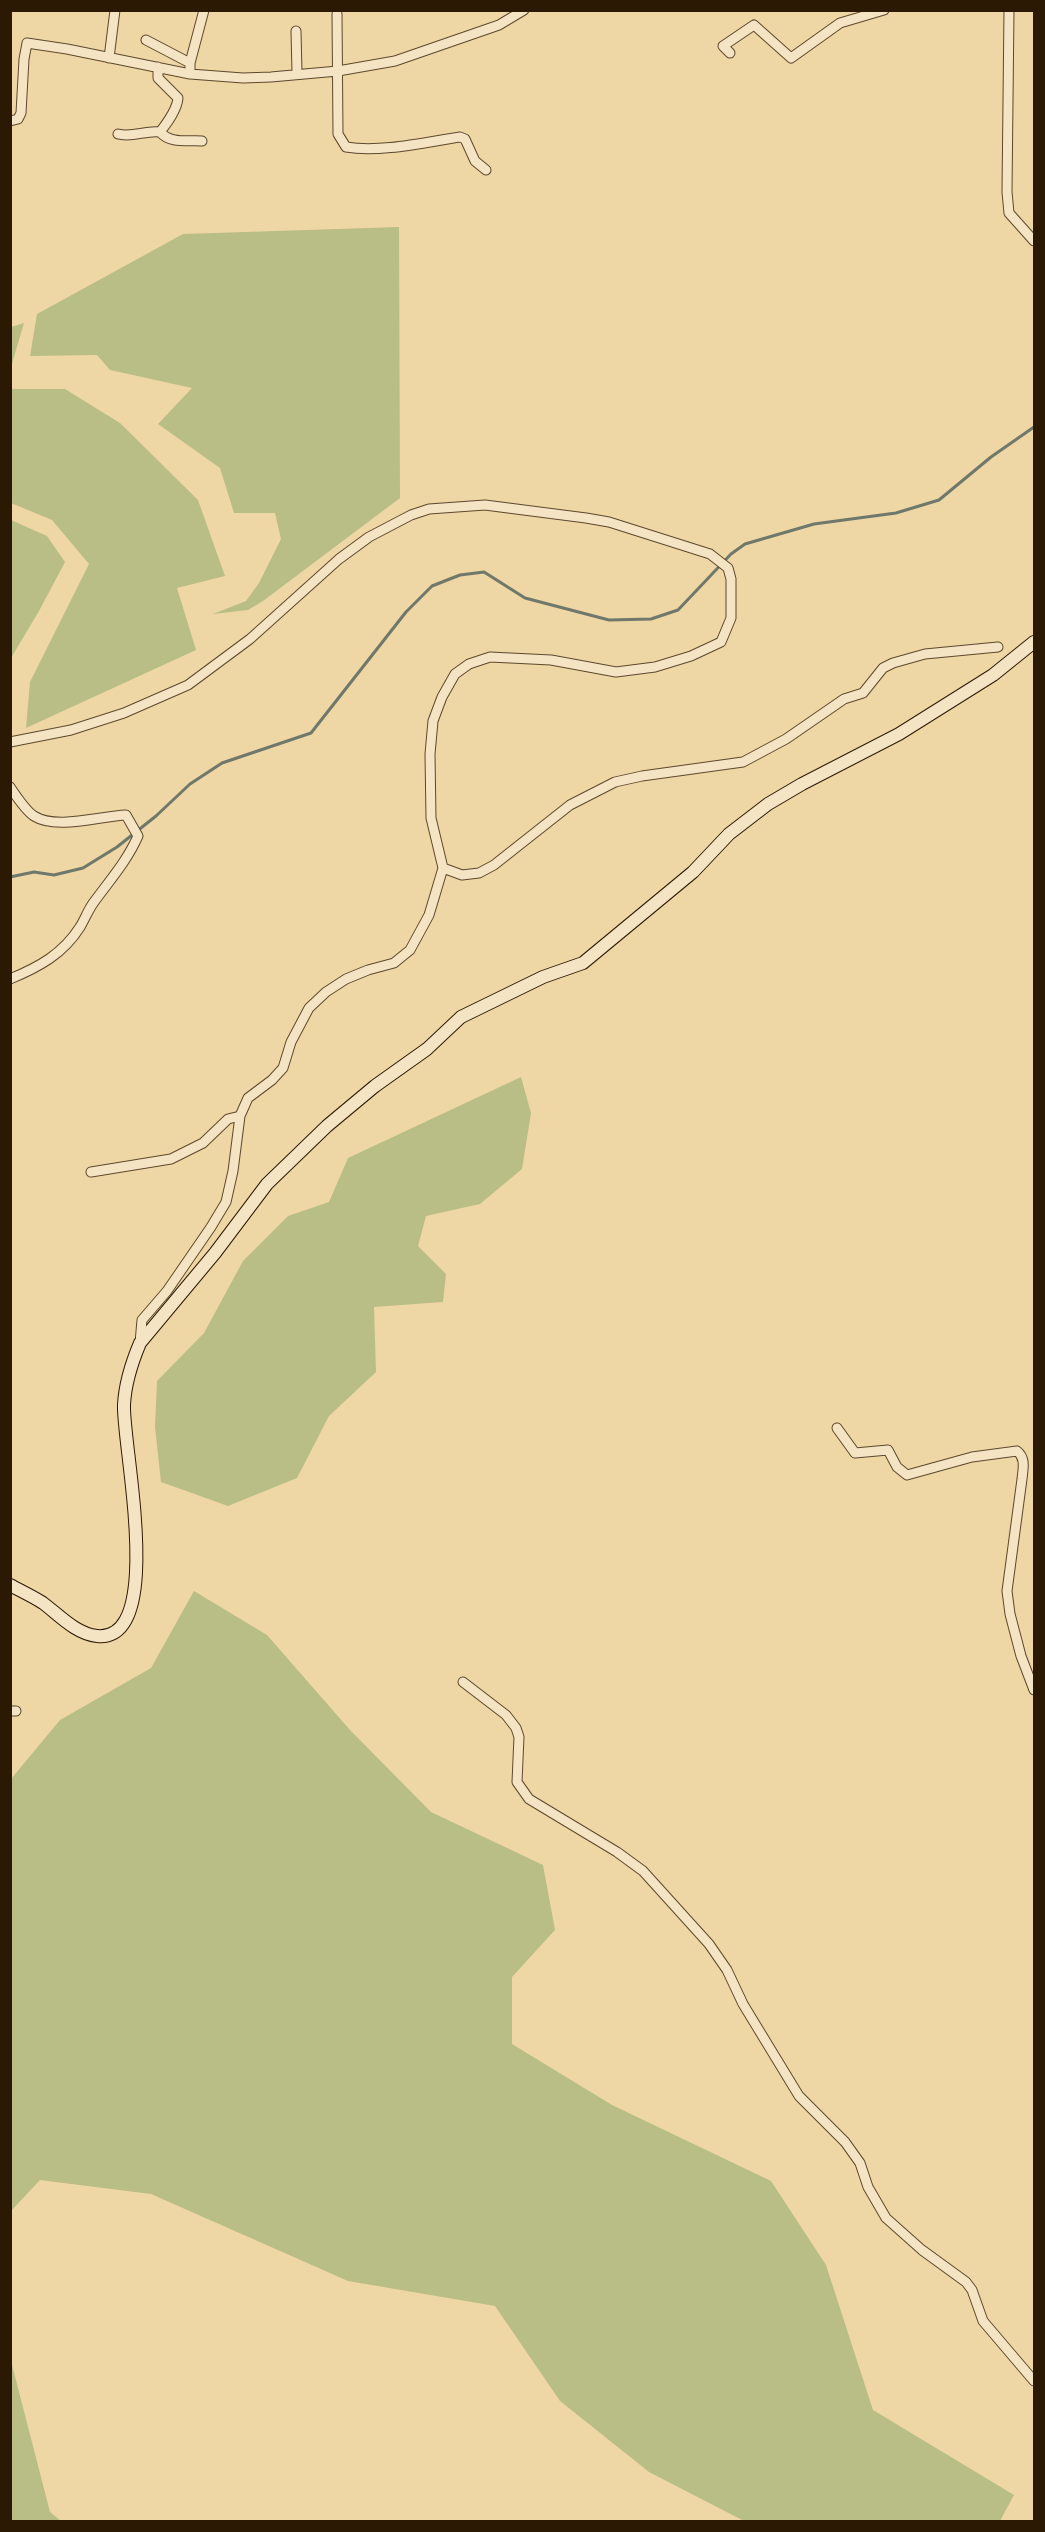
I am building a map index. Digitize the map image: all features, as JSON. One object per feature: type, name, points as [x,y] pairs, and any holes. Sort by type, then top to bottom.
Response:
[{"type":"main road","points":[[10,1585],[42,1603],[85,1633],[108,1635],[118,1630],[124,1623],[135,1594],[137,1571],[135,1522],[124,1406],[131,1366],[140,1343],[205,1266],[267,1184],[327,1126],[375,1086],[427,1049],[461,1017],[543,977],[583,963],[693,872],[729,834],[768,804],[801,784],[899,734],[993,675],[1035,642]]},
{"type":"street","points":[[110,58],[115,10]]},
{"type":"street","points":[[190,74],[190,63],[204,10]]},
{"type":"street","points":[[10,121],[18,118],[21,113],[27,43],[190,74],[243,78],[338,71],[395,61],[499,25],[524,10]]},
{"type":"street","points":[[730,53],[723,46],[754,25],[791,58],[840,23],[884,10]]},
{"type":"street","points":[[1009,10],[1006,192],[1009,213],[1035,241]]},
{"type":"street","points":[[338,14],[338,134],[346,147],[355,149],[460,137],[465,139],[475,161],[486,170]]},
{"type":"street","points":[[296,31],[297,73]]},
{"type":"street","points":[[146,40],[190,63]]},
{"type":"street","points":[[158,67],[158,78],[178,98],[177,104],[160,132]]},
{"type":"street","points":[[118,134],[160,132],[176,140],[202,141]]},
{"type":"street","points":[[10,742],[71,730],[103,720],[188,685],[250,639],[346,554],[369,537],[411,515],[429,509],[485,505],[609,522],[711,554],[728,568],[732,589],[731,618],[721,642],[691,656],[655,667],[616,672],[551,660],[490,657],[469,664],[455,674],[442,697],[433,721],[430,754],[431,818],[443,868],[429,915],[410,950],[394,963],[346,979],[326,992],[309,1008],[291,1042],[283,1068],[272,1080],[248,1098],[240,1116],[233,1171],[226,1202],[167,1291],[142,1320],[140,1343]]},
{"type":"street","points":[[443,868],[462,875],[479,873],[494,865],[570,805],[615,782],[743,762],[786,739],[844,699],[863,693],[884,668],[893,663],[925,654],[998,647]]},
{"type":"street","points":[[10,787],[34,816],[65,823],[126,815],[138,836],[131,851],[92,905],[66,947],[45,964],[10,979]]},
{"type":"street","points":[[91,1172],[171,1159],[203,1143],[228,1119],[240,1116]]},
{"type":"street","points":[[837,1428],[855,1452],[888,1450],[897,1467],[907,1475],[972,1457],[1017,1451],[1022,1454],[1022,1479],[1007,1591],[1010,1614],[1021,1656],[1035,1690]]},
{"type":"street","points":[[463,1682],[506,1715],[516,1728],[519,1737],[517,1782],[529,1799],[617,1852],[643,1871],[709,1944],[727,1970],[743,2004],[799,2096],[845,2142],[860,2163],[868,2187],[886,2218],[922,2250],[966,2282],[972,2290],[983,2321],[1035,2381]]},
{"type":"green space","points":[[399,227],[400,498],[263,601],[248,610],[213,614],[246,601],[259,583],[281,539],[275,513],[234,513],[220,468],[158,424],[192,388],[110,370],[97,355],[30,356],[37,314],[183,234]]},
{"type":"green space","points":[[24,323],[11,367],[11,327]]},
{"type":"green space","points":[[11,389],[65,389],[120,423],[198,500],[225,576],[177,588],[196,650],[26,728],[30,682],[89,564],[52,520],[11,503]]},
{"type":"green space","points":[[11,520],[47,536],[65,562],[11,658]]},
{"type":"green space","points":[[521,1077],[531,1113],[522,1169],[480,1204],[426,1216],[418,1246],[446,1274],[443,1302],[374,1307],[376,1372],[329,1416],[297,1478],[228,1506],[161,1482],[155,1427],[157,1381],[204,1333],[243,1261],[288,1216],[329,1202],[348,1158]]},
{"type":"green space","points":[[194,1591],[267,1635],[350,1730],[431,1812],[543,1865],[555,1930],[512,1977],[512,2044],[612,2105],[771,2181],[826,2265],[873,2410],[1014,2495],[1000,2521],[744,2521],[649,2472],[560,2401],[495,2306],[348,2281],[151,2194],[40,2180],[11,2211],[11,1779],[60,1720],[151,1668]]},
{"type":"green space","points":[[10,2357],[50,2512],[61,2521],[11,2521]]},
{"type":"waterway","points":[[10,877],[34,872],[54,875],[83,868],[117,847],[156,816],[190,784],[222,763],[311,733],[406,612],[432,586],[460,575],[484,572],[525,598],[609,620],[651,619],[678,610],[731,554],[745,544],[814,524],[896,513],[939,500],[991,457],[1034,427]]}]
